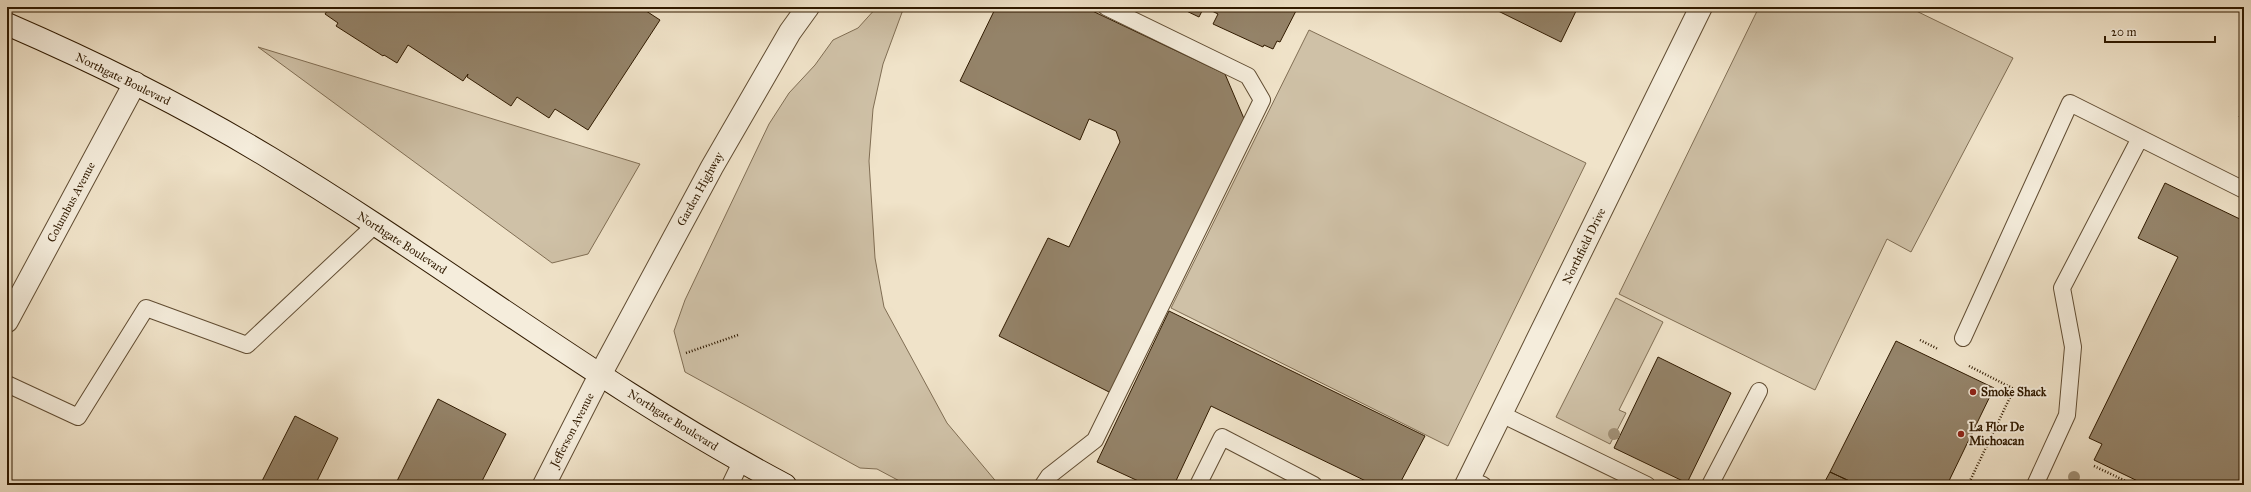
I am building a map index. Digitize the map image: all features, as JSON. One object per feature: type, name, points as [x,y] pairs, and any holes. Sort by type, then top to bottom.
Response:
[{"type":"street","name":"Garden Highway","points":[[600,375],[712,167],[790,32],[808,7]]},
{"type":"street","name":"Northfield Drive","points":[[1473,483],[1501,414],[1701,7]]},
{"type":"street","name":"Northgate Boulevard","points":[[7,24],[135,83],[270,158],[375,225],[600,375],[741,462],[785,485]]},
{"type":"street","name":"Columbus Avenue","points":[[7,321],[135,83]]},
{"type":"street","name":"Jefferson Avenue","points":[[544,485],[600,375]]},
{"type":"lane","points":[[1043,485],[1049,476],[1096,440],[1262,100],[1248,76],[1106,7]]},
{"type":"lane","points":[[1963,338],[2070,103],[2244,190]]},
{"type":"lane","points":[[2035,485],[2068,415],[2073,347],[2062,288],[2140,138]]},
{"type":"lane","points":[[7,384],[78,417],[146,308],[247,345],[375,225]]},
{"type":"lane","points":[[1710,485],[1759,391]]},
{"type":"lane","points":[[1501,414],[1647,485]]},
{"type":"lane","points":[[1198,485],[1222,437],[1314,485]]},
{"type":"lane","points":[[730,485],[741,462]]},
{"type":"path","points":[[686,353],[738,335]]},
{"type":"path","points":[[1920,340],[1940,351]]},
{"type":"path","points":[[1967,365],[2014,389],[1968,485]]},
{"type":"path","points":[[2094,466],[2134,485]]},
{"type":"shaded area","points":[[877,7],[904,7],[883,64],[873,109],[869,161],[875,258],[884,307],[947,423],[999,485],[907,485],[877,469],[860,468],[685,372],[674,331],[685,300],[769,124],[789,93],[815,65],[833,40],[858,28]]},
{"type":"shaded area","points":[[1759,7],[1908,7],[2013,58],[1911,252],[1887,239],[1815,390],[1619,294]]},
{"type":"shaded area","points":[[1309,30],[1586,163],[1448,446],[1171,308]]},
{"type":"shaded area","points":[[258,47],[640,164],[588,254],[552,263]]},
{"type":"shaded area","points":[[1616,298],[1663,322],[1619,410],[1626,413],[1610,444],[1556,417]]},
{"type":"building","points":[[327,7],[640,7],[660,20],[588,130],[555,109],[549,118],[517,97],[511,106],[467,77],[468,74],[463,81],[408,45],[397,63],[384,55],[383,56],[336,26],[338,23],[325,14],[329,8]]},
{"type":"building","points":[[996,7],[1084,7],[1225,74],[1245,121],[1111,393],[999,336],[1048,238],[1069,247],[1120,142],[1116,131],[1089,119],[1080,140],[960,81]]},
{"type":"building","points":[[1178,7],[1204,7],[1199,17]]},
{"type":"building","points":[[1204,7],[1298,7],[1280,42],[1277,41],[1273,49],[1264,45],[1263,47],[1213,24],[1218,14]]},
{"type":"building","points":[[1490,7],[1578,7],[1561,42]]},
{"type":"building","points":[[2244,107],[2244,120],[2239,117]]},
{"type":"building","points":[[2165,183],[2244,221],[2244,485],[2146,485],[2094,460],[2102,444],[2089,438],[2178,257],[2138,238]]},
{"type":"building","points":[[1169,311],[1425,436],[1399,485],[1374,485],[1211,406],[1174,485],[1147,485],[1097,462]]},
{"type":"building","points":[[1896,341],[1994,388],[1947,485],[1858,485],[1830,472]]},
{"type":"building","points":[[1658,357],[1731,393],[1687,483],[1614,448]]},
{"type":"building","points":[[438,399],[506,434],[480,485],[395,485]]},
{"type":"building","points":[[295,416],[338,438],[315,485],[260,485]]},
{"type":"building","points":[[1830,472],[1858,485],[1823,485]]},
{"type":"place","name":"Smoke Shack","points":[[1973,392]]},
{"type":"place","name":"La Flor De Michoacan","points":[[1961,434]]}]
